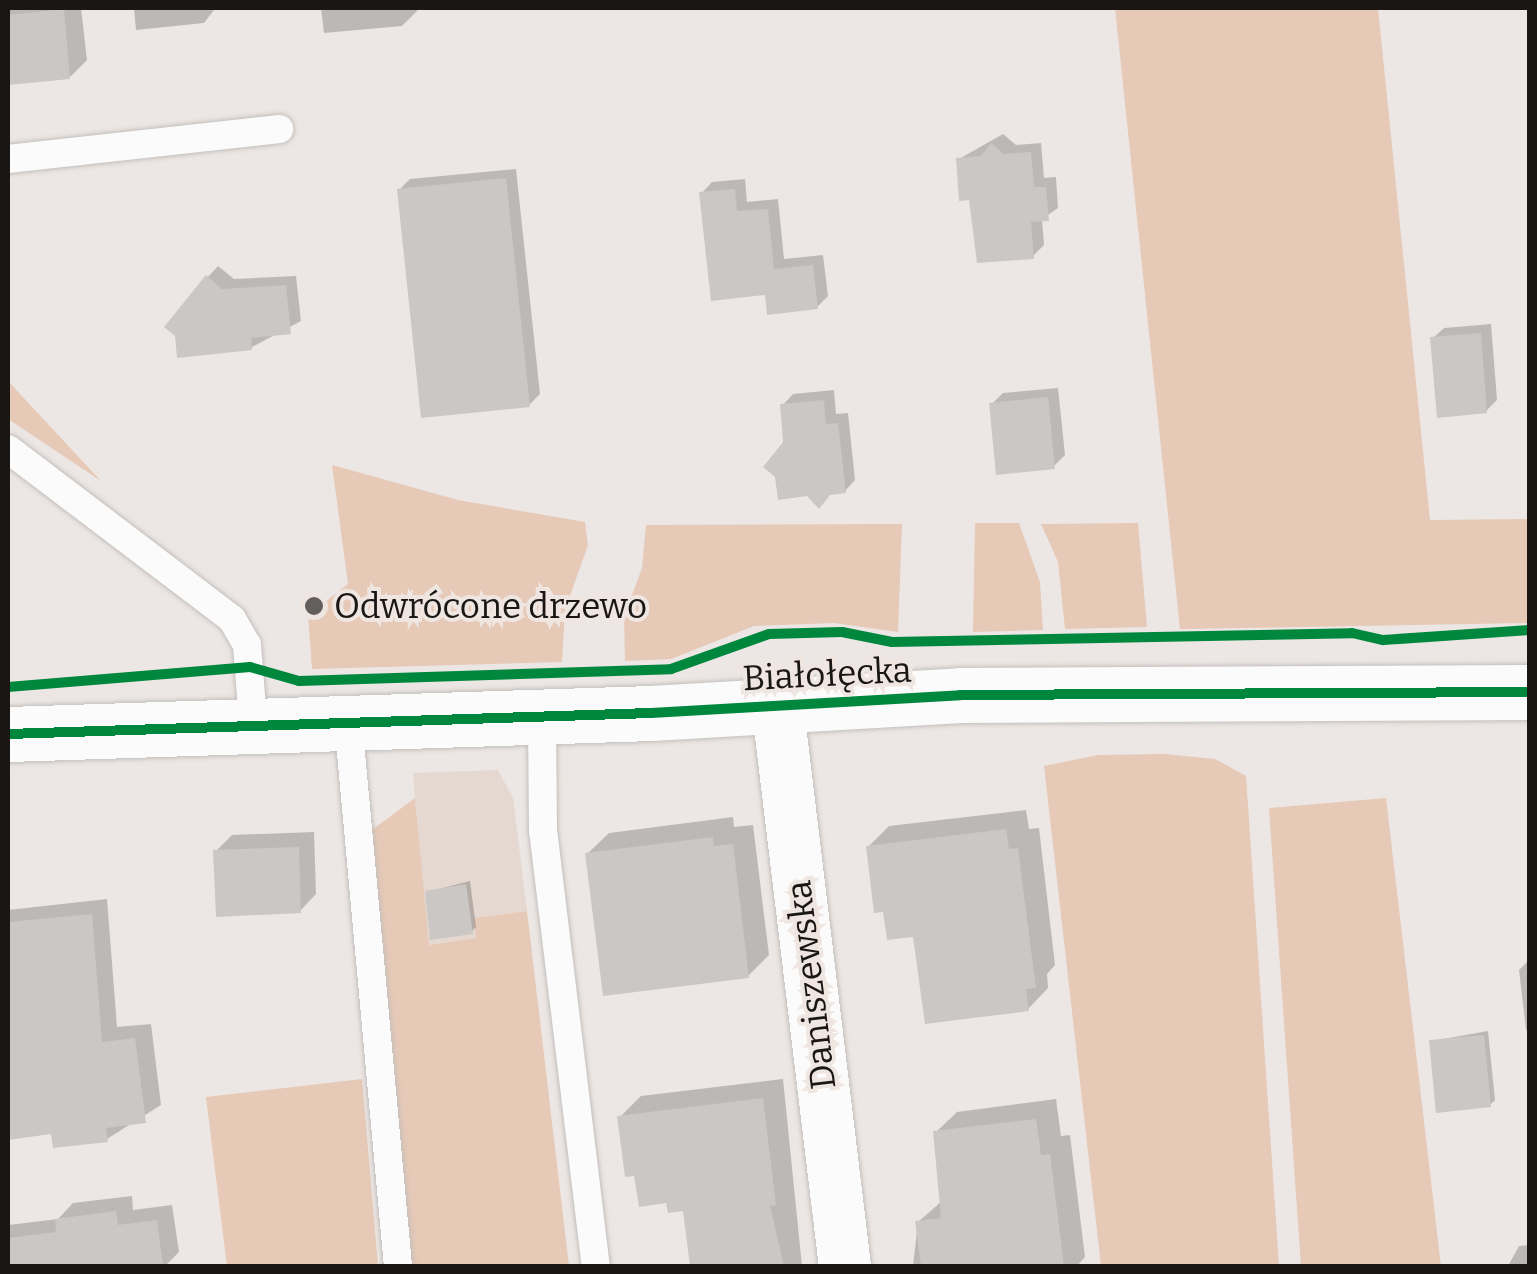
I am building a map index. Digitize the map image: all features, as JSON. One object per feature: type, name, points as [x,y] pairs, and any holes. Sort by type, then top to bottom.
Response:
[{"type":"street","name":"Białołęcka","points":[[8,734],[253,722],[542,716],[960,695],[1530,692]]},
{"type":"street","name":"Daniszewska","points":[[777,702],[845,1266]]},
{"type":"lane","points":[[8,159],[280,129]]},
{"type":"lane","points":[[8,449],[232,620],[247,645],[253,722]]},
{"type":"lane","points":[[542,716],[543,830],[596,1266]]},
{"type":"lane","points":[[348,720],[398,1266]]},
{"type":"shaded area","points":[[1115,8],[1378,8],[1430,520],[1529,519],[1529,623],[1180,629]]},
{"type":"shaded area","points":[[8,381],[101,481],[8,419]]},
{"type":"shaded area","points":[[332,465],[458,500],[585,522],[588,545],[565,610],[562,662],[312,669],[307,601],[320,606],[348,584]]},
{"type":"shaded area","points":[[975,523],[1019,523],[1040,582],[1043,630],[973,632]]},
{"type":"shaded area","points":[[1138,523],[1147,627],[1065,629],[1058,562],[1041,524]]},
{"type":"shaded area","points":[[902,524],[898,632],[834,623],[754,626],[671,659],[625,661],[624,617],[642,568],[646,525]]},
{"type":"shaded area","points":[[1164,754],[1215,759],[1246,776],[1279,1266],[1101,1266],[1044,766],[1098,755]]},
{"type":"shaded area","points":[[498,770],[513,798],[527,911],[475,918],[476,938],[428,945],[413,773]]},
{"type":"shaded area","points":[[415,798],[429,945],[476,938],[474,918],[527,911],[569,1266],[409,1266],[372,830]]},
{"type":"shaded area","points":[[1386,798],[1441,1266],[1301,1266],[1269,808]]},
{"type":"shaded area","points":[[362,1079],[378,1266],[227,1266],[206,1097]]},
{"type":"building","points":[[64,9],[70,79],[8,85],[8,15]]},
{"type":"building","points":[[991,143],[1004,154],[1031,152],[1034,187],[1046,187],[1049,221],[1031,222],[1034,259],[977,263],[969,200],[959,201],[956,158],[981,156]]},
{"type":"building","points":[[506,178],[530,407],[421,418],[397,189]]},
{"type":"building","points":[[735,189],[737,211],[768,209],[774,269],[813,265],[818,309],[767,315],[765,295],[711,301],[699,192]]},
{"type":"building","points":[[206,275],[222,289],[286,285],[291,334],[251,338],[252,350],[177,358],[175,336],[164,327]]},
{"type":"building","points":[[1481,333],[1487,413],[1437,418],[1430,337]]},
{"type":"building","points":[[1048,397],[1055,469],[996,475],[989,403]]},
{"type":"building","points":[[824,400],[826,424],[838,423],[846,493],[830,495],[819,509],[807,496],[778,500],[775,477],[763,467],[783,442],[780,404]]},
{"type":"building","points":[[1006,829],[1009,849],[1018,848],[1036,988],[1026,989],[1029,1011],[925,1024],[913,937],[887,940],[883,912],[874,913],[866,846]]},
{"type":"building","points":[[713,837],[714,846],[733,844],[749,978],[603,996],[585,853]]},
{"type":"building","points":[[299,847],[301,913],[216,917],[213,850]]},
{"type":"building","points":[[466,884],[473,934],[430,940],[425,891]]},
{"type":"building","points":[[92,914],[102,1042],[135,1038],[146,1123],[106,1128],[108,1142],[53,1148],[51,1134],[8,1140],[8,922]]},
{"type":"building","points":[[1484,1035],[1491,1107],[1436,1113],[1429,1040]]},
{"type":"building","points":[[763,1098],[776,1205],[770,1206],[784,1266],[690,1266],[683,1211],[668,1213],[666,1203],[639,1207],[634,1176],[625,1177],[617,1116]]},
{"type":"building","points":[[1036,1119],[1041,1155],[1050,1154],[1064,1266],[921,1266],[915,1221],[941,1218],[933,1131]]},
{"type":"building","points":[[116,1211],[118,1225],[157,1220],[163,1266],[8,1266],[8,1238],[56,1232],[55,1219]]},
{"type":"cycle path","points":[[8,687],[250,667],[299,681],[671,669],[769,634],[842,632],[892,642],[1352,633],[1383,640],[1530,630]]},
{"type":"cycle path","points":[[8,734],[651,713],[960,695],[1530,692]]},
{"type":"place","name":"Odwrócone drzewo","points":[[314,606]]}]
